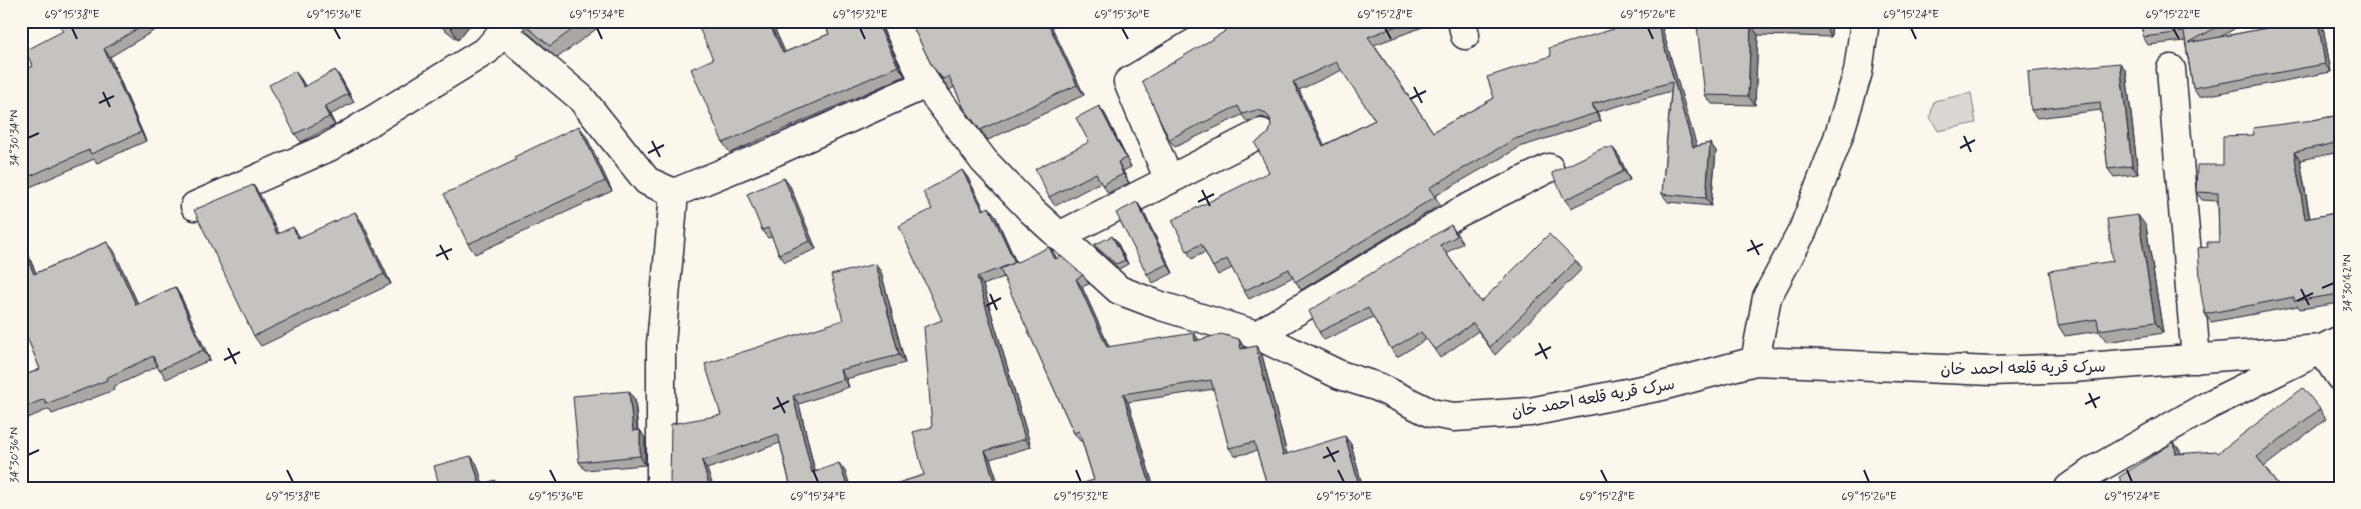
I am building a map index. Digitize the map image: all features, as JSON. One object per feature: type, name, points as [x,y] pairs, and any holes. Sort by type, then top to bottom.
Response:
[{"type":"street","name":"سرک قریه قلعه احمد خان","points":[[895,21],[926,84],[984,161],[1059,236],[1120,290],[1161,306],[1258,335],[1340,375],[1378,386],[1431,413],[1454,417],[1530,412],[1662,386],[1755,361],[1992,371],[2073,368],[2196,359],[2330,345]]},
{"type":"street","points":[[1169,180],[1128,82],[1221,27],[1225,21]]},
{"type":"street","points":[[1755,361],[1767,297],[1803,230],[1838,138],[1858,72],[1865,21]]},
{"type":"street","points":[[195,206],[329,147],[487,50],[508,26],[581,98],[647,181],[674,193],[774,152],[926,84]]},
{"type":"street","points":[[2171,69],[2196,359]]},
{"type":"street","points":[[1059,236],[1261,133]]},
{"type":"street","points":[[1258,335],[1458,213],[1549,168]]},
{"type":"street","points":[[661,488],[661,344],[674,193]]},
{"type":"street","points":[[2069,488],[2093,471],[2209,405],[2330,345],[2340,377]]},
{"type":"shaded area","points":[[1971,93],[1976,123],[1938,131],[1930,117],[1934,101]]},
{"type":"building","points":[[57,21],[150,21],[104,49],[141,132],[91,154],[89,150],[21,180],[21,73],[33,66],[25,51],[63,31]]},
{"type":"building","points":[[441,21],[456,21],[451,28]]},
{"type":"building","points":[[520,21],[584,21],[550,46]]},
{"type":"building","points":[[696,21],[768,21],[783,53],[829,34],[824,21],[876,21],[898,66],[723,143],[691,69],[713,59]]},
{"type":"building","points":[[910,21],[1047,21],[1077,85],[980,130],[964,108],[949,76],[943,79],[932,66]]},
{"type":"building","points":[[1232,21],[1410,21],[1368,37],[1433,132],[1494,98],[1487,77],[1551,56],[1549,48],[1614,29],[1613,24],[1624,21],[1657,21],[1693,147],[1710,143],[1706,198],[1662,194],[1672,82],[1592,104],[1596,113],[1515,139],[1429,188],[1435,197],[1295,282],[1289,269],[1244,291],[1227,259],[1213,267],[1201,244],[1187,251],[1172,220],[1269,172],[1255,143],[1269,133],[1271,126],[1270,118],[1264,112],[1257,110],[1242,114],[1238,106],[1169,139],[1142,81],[1224,32]],"holes":[[[1336,62],[1375,120],[1323,146],[1293,82]]]},
{"type":"building","points":[[1708,21],[1825,21],[1825,27],[1751,25],[1748,96],[1705,95],[1697,26],[1708,26]]},
{"type":"building","points":[[2141,21],[2228,21],[2188,43],[2304,21],[2318,21],[2325,64],[2193,88],[2184,32],[2143,37]]},
{"type":"building","points":[[2120,63],[2132,166],[2108,169],[2100,102],[2031,110],[2028,72]]},
{"type":"building","points":[[335,70],[348,94],[324,107],[329,117],[295,134],[269,85],[295,71],[304,87]]},
{"type":"building","points":[[1099,106],[1126,158],[1118,162],[1123,174],[1102,185],[1096,173],[1049,197],[1035,169],[1089,142],[1076,118]]},
{"type":"building","points":[[2340,115],[2340,142],[2294,152],[2305,219],[2340,212],[2340,294],[2294,301],[2294,297],[2205,314],[2201,293],[2198,248],[2208,247],[2207,242],[2219,242],[2218,193],[2196,192],[2197,165],[2223,165],[2223,136],[2254,135],[2253,128]]},
{"type":"building","points":[[579,126],[605,181],[468,244],[444,194],[516,160],[514,157]]},
{"type":"building","points":[[1603,148],[1613,148],[1624,171],[1565,200],[1552,173]]},
{"type":"building","points":[[962,170],[983,210],[989,207],[1015,263],[1049,247],[1055,259],[1061,256],[1083,275],[1076,279],[1107,347],[1194,333],[1195,341],[1221,334],[1239,339],[1241,349],[1256,346],[1283,455],[1345,436],[1360,488],[1276,488],[1273,482],[1267,484],[1254,442],[1229,448],[1211,380],[1123,394],[1151,488],[1074,488],[1073,486],[1094,480],[1079,431],[1074,433],[1000,269],[1014,263],[977,277],[1025,439],[985,451],[996,488],[881,488],[924,475],[913,432],[932,427],[924,327],[942,320],[899,226],[932,209],[923,192]]},
{"type":"building","points":[[784,178],[810,241],[779,254],[768,228],[762,230],[747,194]]},
{"type":"building","points":[[253,185],[277,234],[293,227],[298,238],[355,212],[384,274],[254,336],[194,210]]},
{"type":"building","points":[[1137,202],[1167,264],[1147,274],[1116,213]]},
{"type":"building","points":[[2138,215],[2155,322],[2099,330],[2097,319],[2058,325],[2049,271],[2113,261],[2107,219]]},
{"type":"building","points":[[1451,225],[1457,236],[1440,245],[1481,302],[1549,234],[1576,261],[1490,347],[1473,323],[1435,350],[1421,332],[1391,349],[1368,308],[1319,332],[1309,311]]},
{"type":"building","points":[[1112,236],[1125,260],[1116,264],[1094,245]]},
{"type":"building","points":[[107,242],[136,305],[175,287],[203,350],[159,370],[153,356],[106,378],[107,380],[46,404],[44,399],[21,409],[21,377],[40,369],[21,322],[21,245],[34,274]]},
{"type":"building","points":[[875,264],[899,355],[840,370],[843,379],[793,396],[812,473],[839,463],[848,488],[791,488],[778,434],[702,461],[710,488],[671,488],[671,424],[721,415],[705,364],[843,320],[831,275]]},
{"type":"building","points":[[2303,388],[2320,409],[2257,457],[2277,484],[2272,488],[2125,488],[2119,477],[2174,442],[2176,454],[2216,451],[2218,453]]},
{"type":"building","points":[[629,391],[633,431],[640,430],[640,456],[579,462],[573,396]]},
{"type":"building","points":[[471,456],[480,485],[495,480],[497,488],[440,488],[434,466]]},
{"type":"building","points":[[2340,482],[2340,488],[2332,488]]}]
